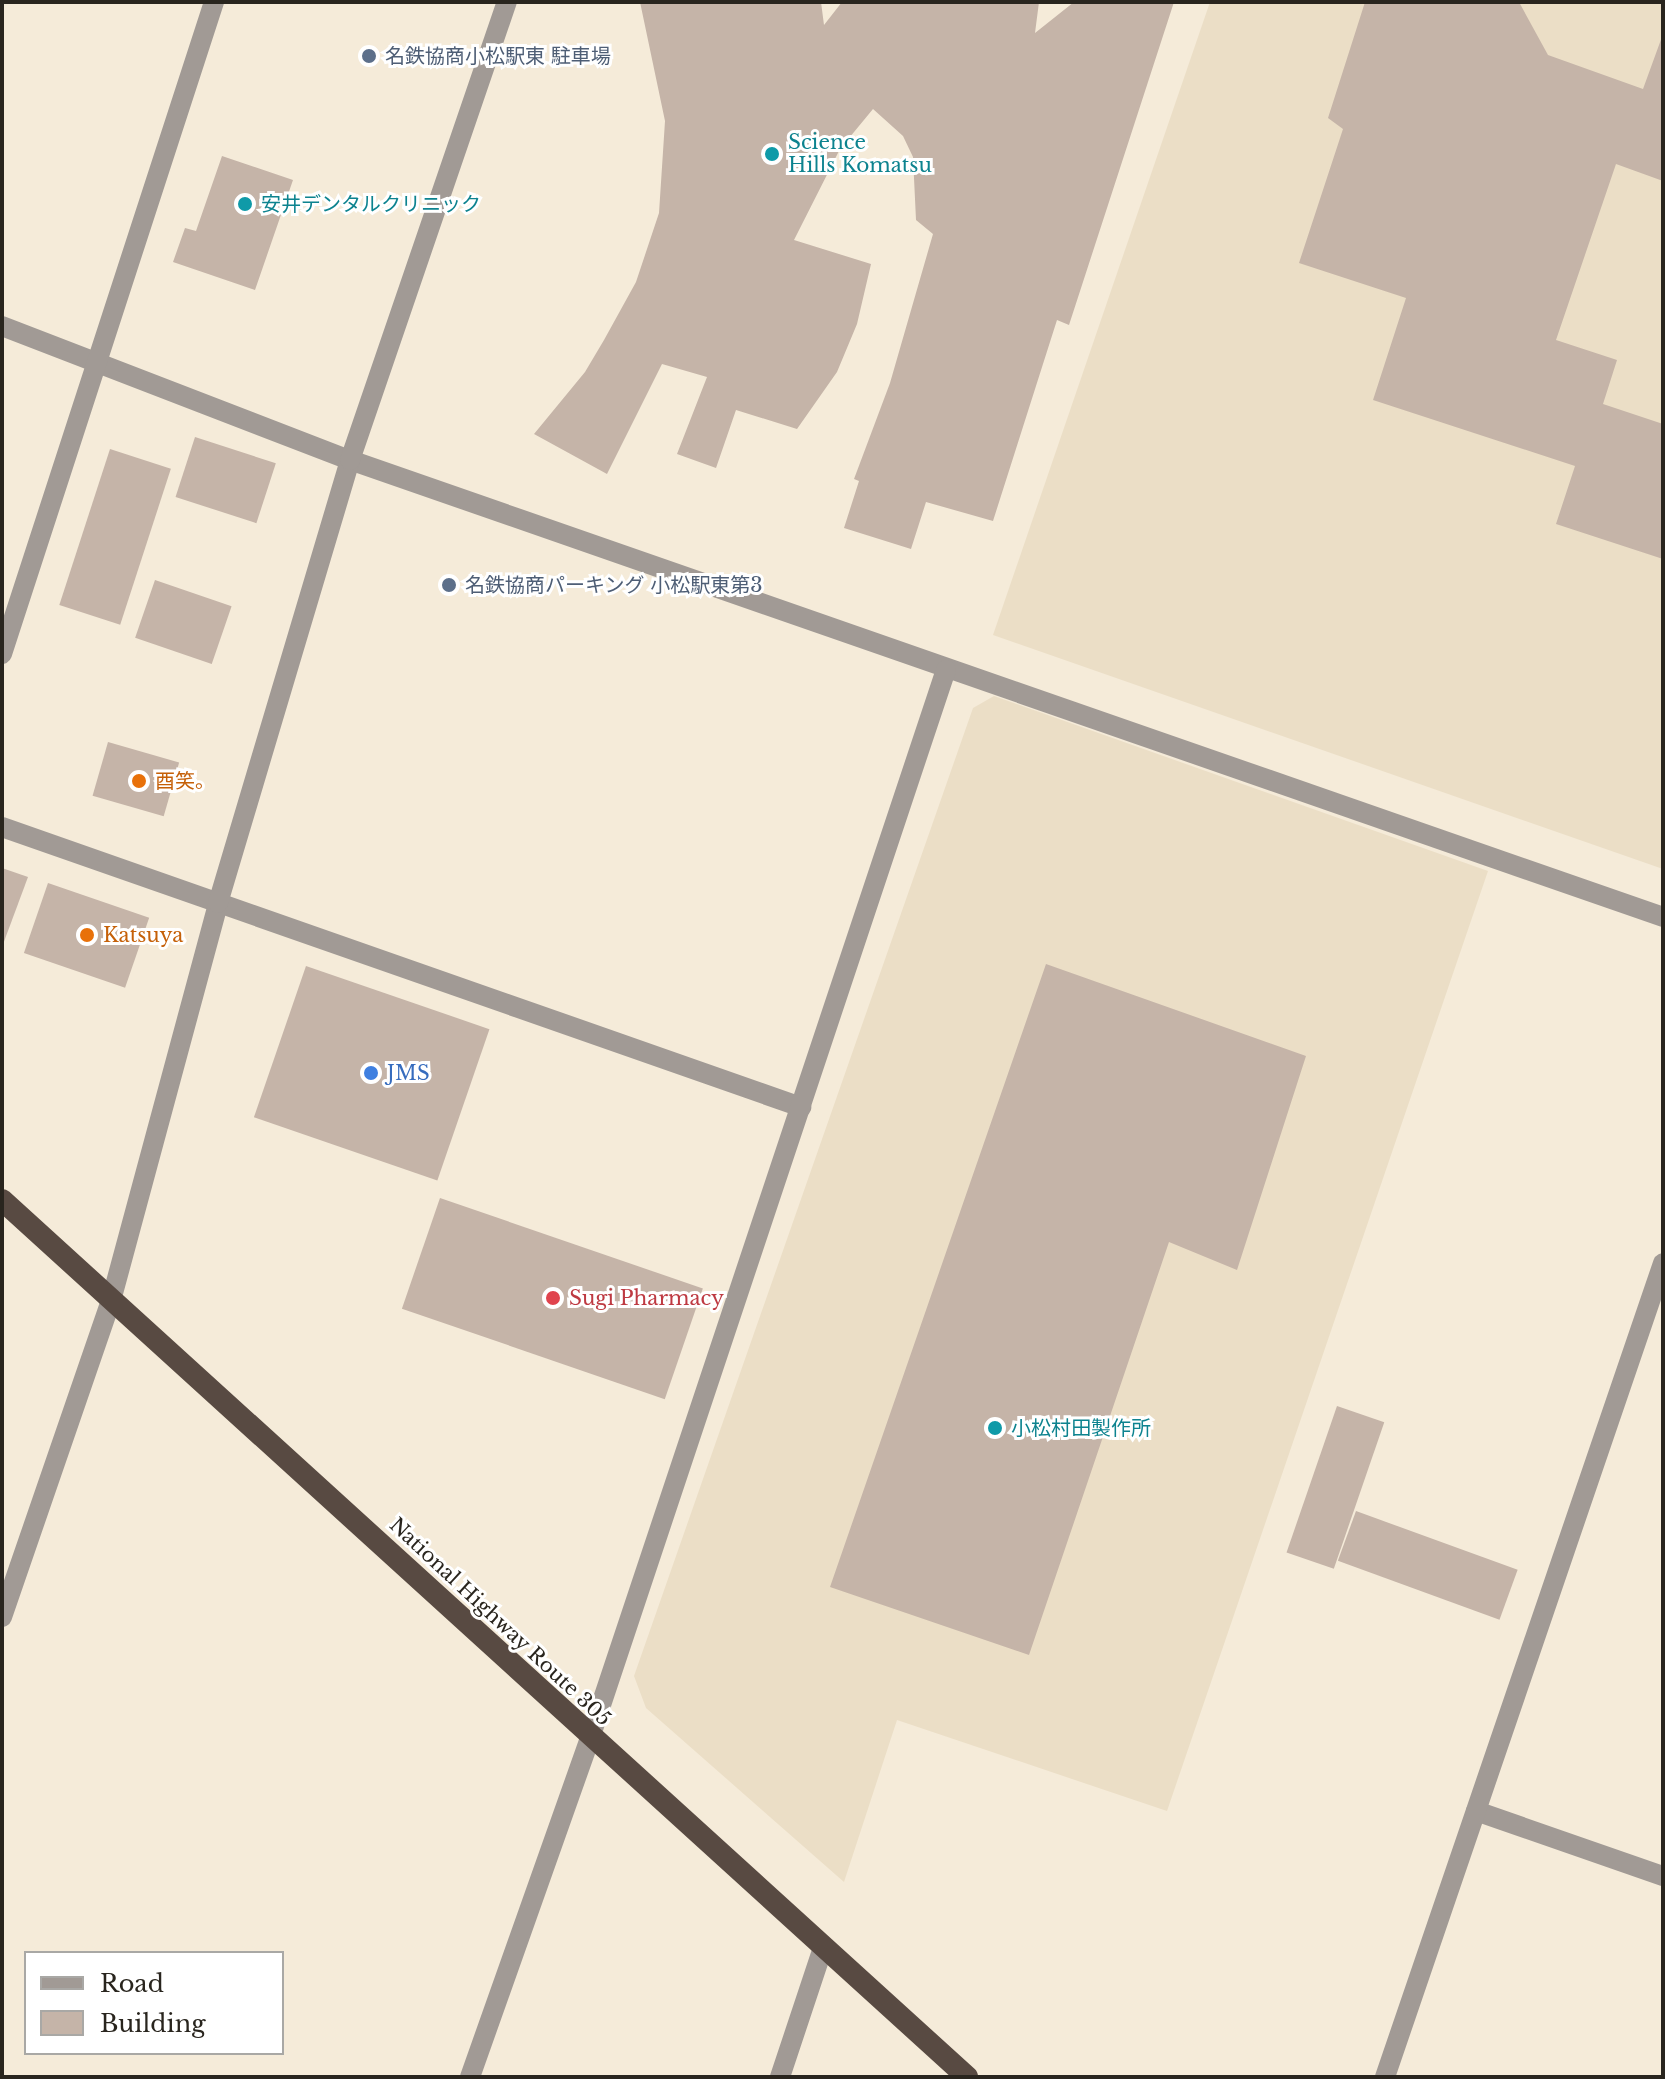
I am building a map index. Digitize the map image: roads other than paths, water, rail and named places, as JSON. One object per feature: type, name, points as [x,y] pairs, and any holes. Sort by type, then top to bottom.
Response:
[{"type":"highway","name":"National Highway Route 305","points":[[2,1200],[112,1297],[590,1738],[967,2077]]},
{"type":"street","points":[[2,654],[94,360],[214,2]]},
{"type":"street","points":[[2,1617],[112,1297],[218,903],[350,460],[507,2]]},
{"type":"street","points":[[2,326],[350,460],[946,670],[1663,917]]},
{"type":"street","points":[[470,2077],[590,1738],[946,670]]},
{"type":"street","points":[[2,827],[801,1107]]},
{"type":"street","points":[[1385,2077],[1663,1263]]},
{"type":"street","points":[[1476,1811],[1663,1876]]},
{"type":"street","points":[[780,2077],[823,1948]]},
{"type":"place","name":"名鉄協商小松駅東 駐車場","points":[[369,56]]},
{"type":"place","name":"Science Hills Komatsu","points":[[772,154]]},
{"type":"place","name":"安井デンタルクリニック","points":[[245,204]]},
{"type":"place","name":"名鉄協商パーキング 小松駅東第3","points":[[449,585]]},
{"type":"place","name":"酉笑。","points":[[139,781]]},
{"type":"place","name":"Katsuya","points":[[87,935]]},
{"type":"place","name":"JMS","points":[[371,1073]]},
{"type":"place","name":"Sugi Pharmacy","points":[[553,1298]]},
{"type":"place","name":"小松村田製作所","points":[[995,1428]]}]
